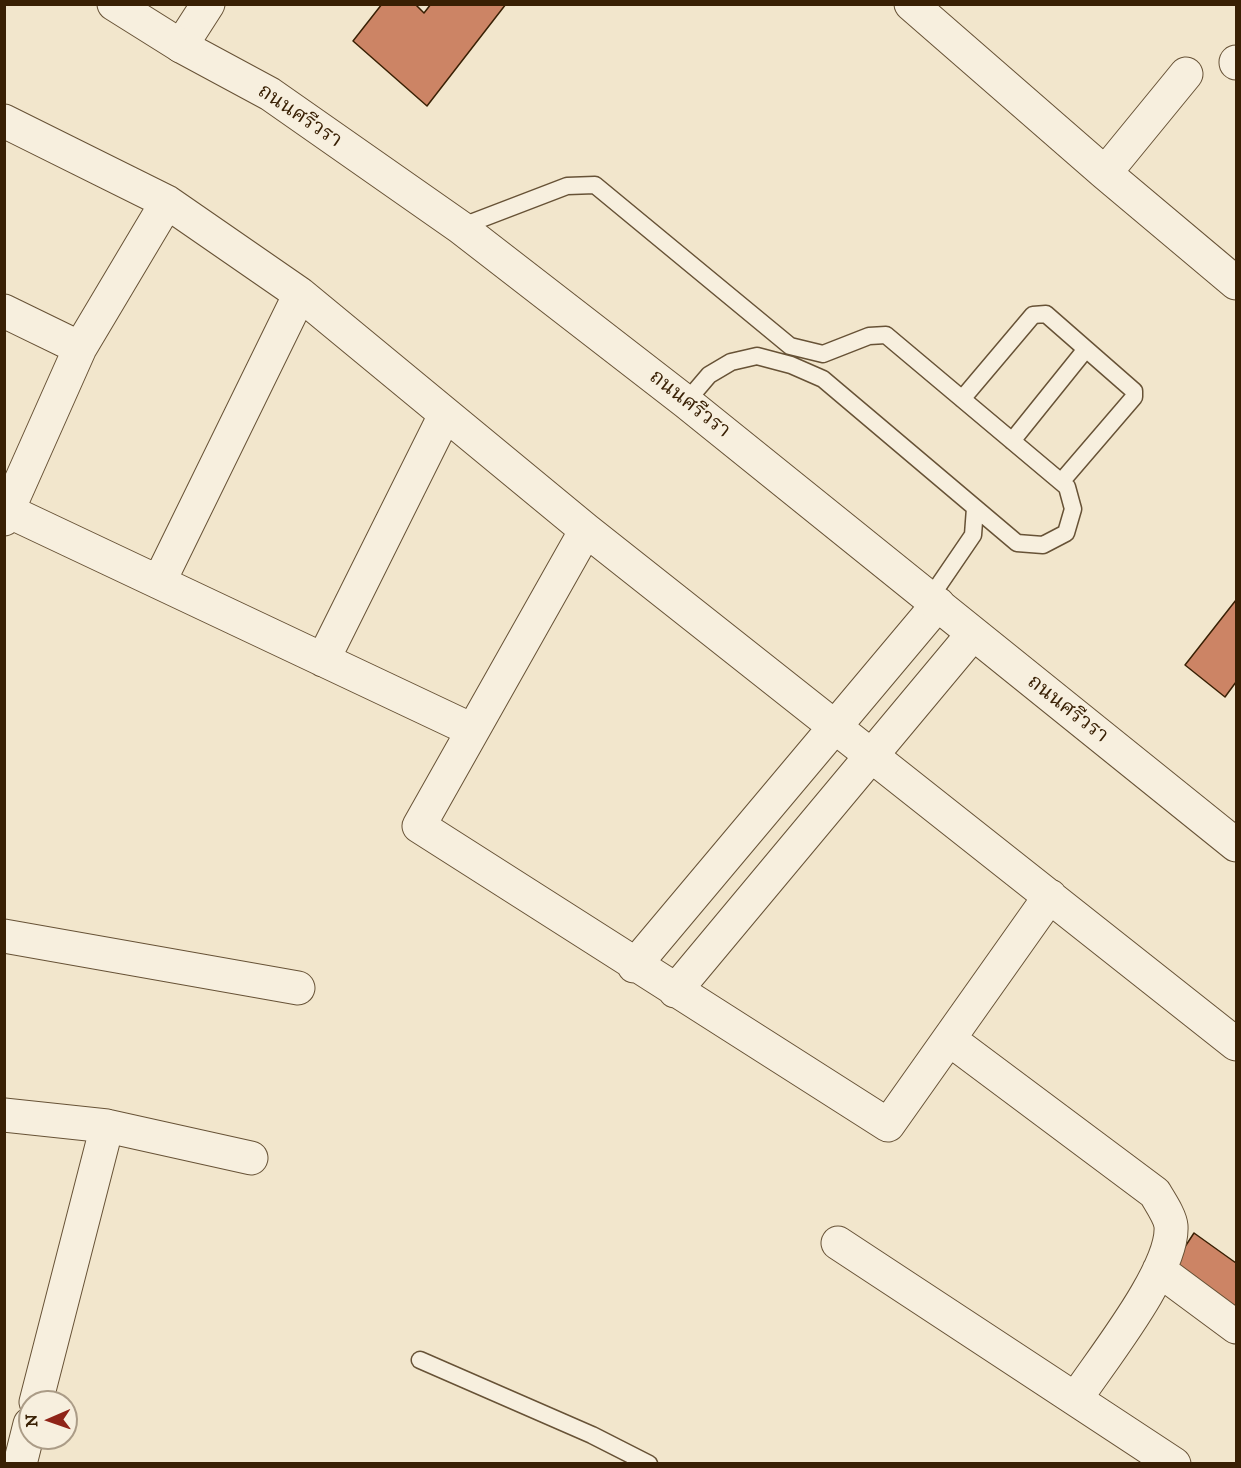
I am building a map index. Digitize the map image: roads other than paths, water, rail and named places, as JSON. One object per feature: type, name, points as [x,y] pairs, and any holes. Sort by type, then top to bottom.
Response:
[{"type":"street","name":"ถนนศรีวรา","points":[[114,4],[181,46],[270,94],[460,227],[686,402],[934,601],[972,635],[1236,844]]},
{"type":"street","points":[[181,46],[208,4]]},
{"type":"street","points":[[925,9],[1105,173],[1236,283]]},
{"type":"street","points":[[1105,173],[1186,74]]},
{"type":"street","points":[[4,121],[167,202],[300,294],[586,530],[1236,1044]]},
{"type":"street","points":[[167,202],[80,348],[6,515],[159,582],[472,730]]},
{"type":"street","points":[[159,582],[300,294]]},
{"type":"street","points":[[4,311],[80,348]]},
{"type":"street","points":[[323,660],[445,415]]},
{"type":"street","points":[[586,530],[418,826],[634,966],[888,1125],[1050,896]]},
{"type":"street","points":[[634,966],[835,726],[934,601]]},
{"type":"street","points":[[675,991],[972,635]]},
{"type":"street","points":[[4,936],[298,988]]},
{"type":"street","points":[[949,1040],[1155,1193],[1171,1224],[1168,1250],[1159,1270],[1077,1397]]},
{"type":"street","points":[[4,1115],[107,1126],[251,1158]]},
{"type":"street","points":[[39,1390],[107,1126]]},
{"type":"street","points":[[838,1242],[1077,1397],[1174,1464]]},
{"type":"street","points":[[1159,1270],[1236,1327]]},
{"type":"lane","points":[[460,227],[567,186],[595,185],[790,346],[823,354],[869,336],[886,335],[1067,487],[1073,509],[1066,533],[1043,545],[1017,543],[823,379],[776,359],[757,356],[731,362],[709,375],[686,402]]},
{"type":"lane","points":[[962,399],[1033,315],[1046,314],[1131,386],[1134,397],[1061,482]]},
{"type":"lane","points":[[1012,441],[1086,349]]},
{"type":"lane","points":[[934,601],[972,535],[975,508]]},
{"type":"lane","points":[[420,1360],[592,1435],[649,1464]]}]
